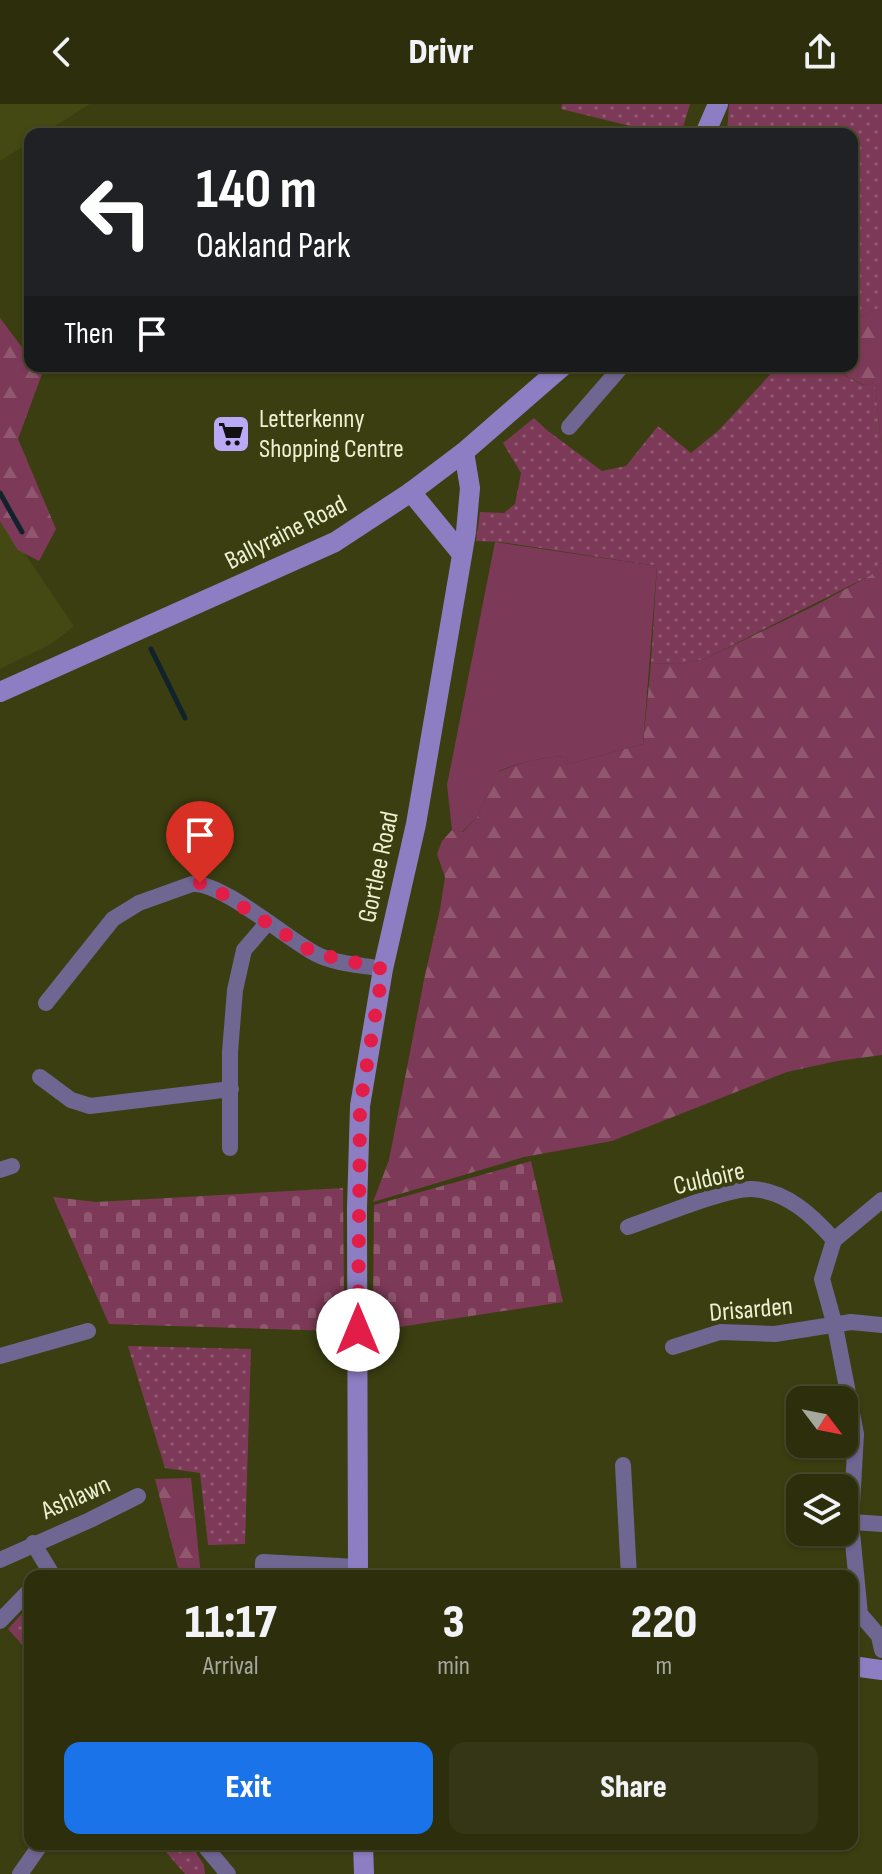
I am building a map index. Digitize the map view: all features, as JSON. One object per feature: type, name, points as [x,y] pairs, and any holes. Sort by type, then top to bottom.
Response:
[{"type":"street","points":[[708,128],[718,104]]},
{"type":"street","name":"Ballyraine Road","points":[[0,692],[335,542],[411,492],[464,452],[556,372]]},
{"type":"street","points":[[569,427],[617,372]]},
{"type":"street","name":"Gortlee Road","points":[[352,1570],[360,1106],[383,969],[416,824],[461,553],[470,488],[464,452]]},
{"type":"street","points":[[411,492],[461,553]]},
{"type":"street","points":[[46,1003],[105,927],[123,912],[139,903],[200,883],[323,957],[383,969]]},
{"type":"street","points":[[230,1148],[230,1052],[235,990],[244,950],[268,922]]},
{"type":"street","points":[[40,1077],[71,1100],[90,1106],[231,1089]]},
{"type":"street","name":"Culdoire","points":[[628,1227],[725,1194],[751,1189],[780,1195],[813,1216],[834,1240]]},
{"type":"street","points":[[854,1474],[856,1434],[835,1326],[822,1279],[834,1240],[882,1200]]},
{"type":"street","name":"Drisarden","points":[[673,1347],[720,1332],[775,1334],[862,1322],[882,1325]]},
{"type":"street","points":[[0,1356],[88,1331]]},
{"type":"street","points":[[623,1465],[629,1570]]},
{"type":"street","name":"Ashlawn","points":[[0,1560],[138,1496]]},
{"type":"street","points":[[858,1522],[882,1524]]},
{"type":"street","name":"Ashlawn","points":[[33,1543],[48,1570]]},
{"type":"street","points":[[853,1546],[856,1570]]},
{"type":"street","points":[[263,1570],[263,1562],[352,1570]]},
{"type":"street","points":[[858,1594],[860,1614],[879,1636],[882,1650]]},
{"type":"street","points":[[0,1621],[24,1596]]},
{"type":"street","points":[[858,1667],[882,1670]]},
{"type":"street","points":[[20,1874],[37,1850]]},
{"type":"street","points":[[207,1850],[222,1872]]},
{"type":"street","points":[[363,1850],[364,1874]]},
{"type":"shaded area","points":[[0,104],[90,104],[52,128],[24,128],[24,146],[0,161]]},
{"type":"shaded area","points":[[0,517],[74,626],[51,644],[0,669]]},
{"type":"green space","points":[[562,104],[690,104],[683,128],[639,128],[561,109]]},
{"type":"green space","points":[[729,104],[882,104],[882,309],[873,310],[858,319],[858,128],[727,128]]},
{"type":"green space","points":[[882,309],[882,455],[875,383],[864,385],[839,372],[858,372],[858,319],[873,310]]},
{"type":"green space","points":[[0,318],[24,350],[24,372],[42,374],[18,439],[56,529],[39,561],[18,550],[0,521]]},
{"type":"green space","points":[[772,372],[838,372],[863,385],[875,383],[882,455],[882,563],[871,575],[705,659],[677,664],[651,663],[657,566],[501,542],[476,541],[480,512],[504,513],[515,504],[521,473],[503,443],[534,418],[602,471],[626,466],[658,426],[691,453],[719,430]]},
{"type":"green space","points":[[495,542],[657,566],[643,744],[569,764],[566,756],[532,760],[499,771],[477,817],[462,832],[452,830],[447,785]]},
{"type":"green space","points":[[882,563],[882,1055],[787,1072],[612,1141],[524,1157],[373,1202],[389,1160],[440,910],[445,877],[437,854],[442,841],[452,830],[463,832],[477,817],[498,772],[548,758],[566,756],[569,764],[643,744],[651,663],[677,664],[705,659],[818,604],[871,575]]},
{"type":"green space","points":[[531,1161],[563,1302],[373,1331],[373,1324],[381,1320],[382,1304],[373,1303],[374,1205]]},
{"type":"green space","points":[[343,1188],[344,1297],[334,1308],[336,1331],[109,1324],[53,1197],[96,1202]]},
{"type":"green space","points":[[128,1346],[251,1349],[245,1544],[208,1545],[200,1473],[165,1468]]},
{"type":"green space","points":[[191,1478],[200,1570],[178,1570],[155,1479]]},
{"type":"green space","points":[[24,1612],[24,1646],[8,1629]]},
{"type":"green space","points":[[164,1850],[194,1850],[204,1865],[205,1874],[185,1874]]},
{"type":"waterway","points":[[0,493],[22,532]]},
{"type":"waterway","points":[[151,649],[185,718]]},
{"type":"place","name":"Letterkenny Shopping Centre","points":[[231,434]]},
{"type":"route","points":[[200,883],[221,893],[314,953],[383,969],[360,1106],[358,1330]]}]
